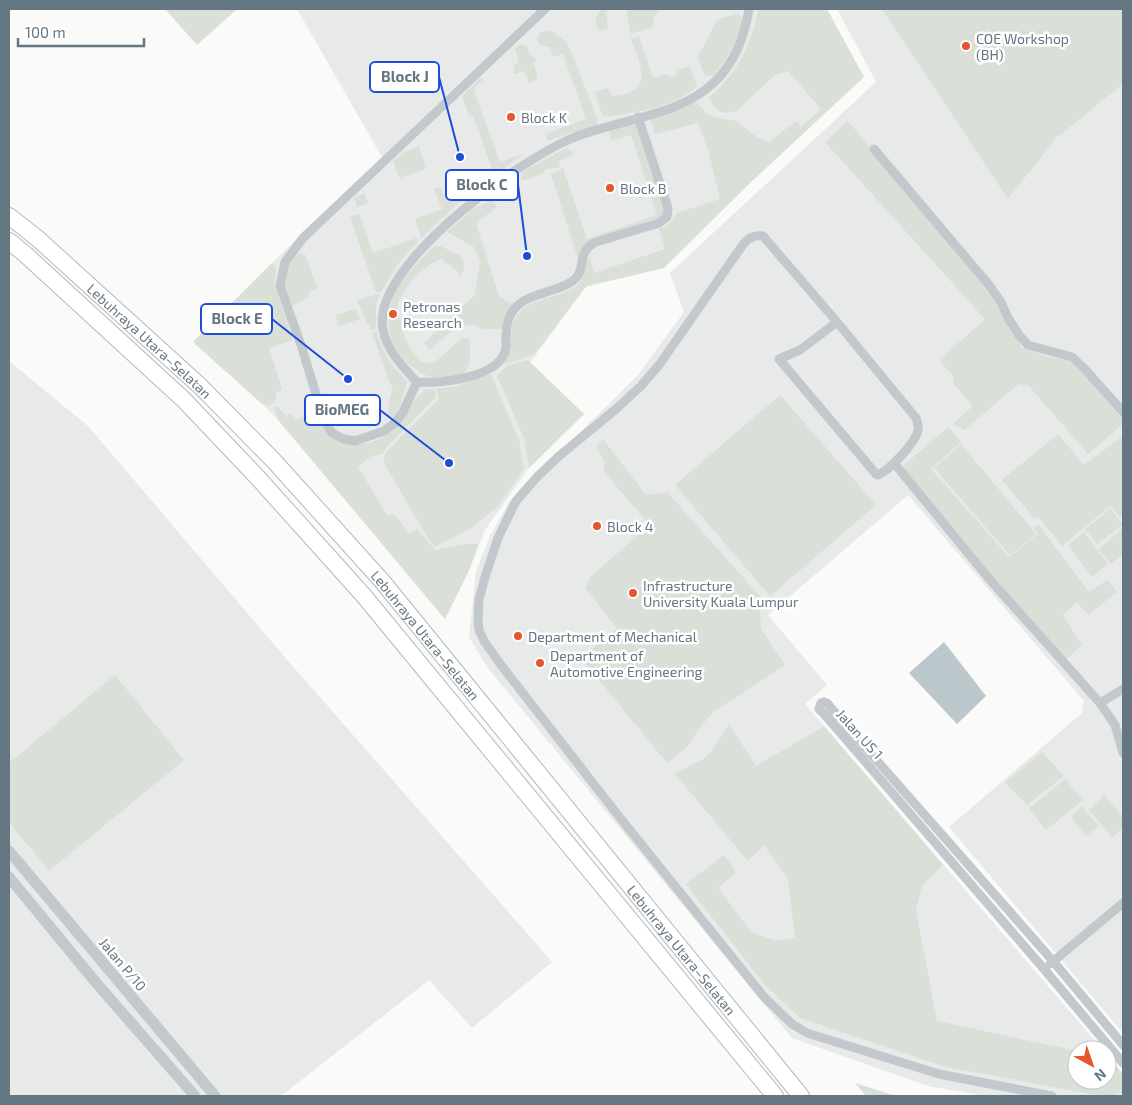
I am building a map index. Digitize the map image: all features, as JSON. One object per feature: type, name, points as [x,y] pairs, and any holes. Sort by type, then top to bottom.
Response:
[{"type":"highway","name":"Lebuhraya Utara–Selatan","points":[[9,216],[37,238],[200,386],[274,461],[370,567],[801,1096]]},
{"type":"highway","name":"Lebuhraya Utara–Selatan","points":[[9,241],[184,400],[259,478],[364,596],[775,1096]]},
{"type":"street","points":[[416,382],[396,423],[384,431],[355,441],[344,439],[332,433],[324,420],[280,286],[283,266],[303,238],[545,9]]},
{"type":"street","points":[[638,117],[668,208],[667,217],[659,223],[588,246],[584,252],[579,274],[572,281],[525,300],[515,308],[509,318],[506,346],[502,360],[490,369],[451,381],[416,382],[390,350],[384,334],[383,314],[388,294],[403,271],[459,213],[515,170],[544,152],[570,139],[602,128],[638,117],[669,108],[697,95],[720,78],[733,60],[747,24],[750,9]]},
{"type":"street","points":[[874,149],[989,285],[1001,302],[1008,318],[1028,346],[1072,357],[1123,412]]},
{"type":"street","points":[[837,322],[800,350],[779,360],[878,476],[894,463],[910,445],[918,430],[916,418],[837,322],[763,236],[756,235],[748,239],[659,365],[616,409],[558,457],[516,501],[498,538],[486,574],[479,599],[479,630],[501,665],[617,814],[764,997],[792,1024],[806,1033],[939,1074],[1052,1096]]},
{"type":"street","points":[[894,463],[984,574],[1100,703],[1114,725],[1123,753]]},
{"type":"street","points":[[1100,703],[1123,689]]},
{"type":"street","name":"Jalan US 1","points":[[1123,1045],[1053,961],[827,703],[821,703],[819,709],[1123,1063]]},
{"type":"street","name":"Jalan P/10","points":[[9,851],[215,1096]]},
{"type":"street","points":[[9,877],[98,985],[194,1096]]},
{"type":"street","points":[[1044,969],[1123,903]]},
{"type":"shaded area","points":[[165,9],[237,9],[197,45]]},
{"type":"shaded area","name":"Petronas Research","points":[[297,9],[825,9],[864,77],[698,231],[664,268],[586,287],[529,364],[584,414],[529,468],[485,530],[470,569],[445,619],[279,421],[193,342],[278,257],[383,159]]},
{"type":"shaded area","points":[[601,9],[606,9],[609,28],[599,31],[595,20]]},
{"type":"shaded area","points":[[628,9],[660,9],[654,17],[653,27],[631,34],[627,17]]},
{"type":"shaded area","points":[[758,9],[827,9],[864,77],[751,182],[664,268],[586,286],[534,355],[503,364],[510,348],[512,326],[519,313],[533,303],[577,286],[583,277],[583,262],[590,258],[594,273],[665,249],[659,229],[670,223],[677,213],[720,199],[709,153],[698,123],[655,134],[650,119],[695,101],[709,115],[737,121],[759,139],[769,142],[796,121],[801,127],[821,109],[788,71],[775,75],[736,111],[727,113],[719,111],[713,105],[709,97],[736,68],[748,46]]},
{"type":"shaded area","name":"Infrastructure University Kuala Lumpur","points":[[837,9],[1123,9],[1123,1033],[949,827],[1082,713],[1084,701],[908,495],[768,615],[827,685],[805,704],[1094,1040],[1067,1040],[1067,1090],[1117,1090],[1117,1067],[1123,1074],[1123,1096],[985,1096],[928,1086],[792,1038],[487,667],[469,637],[476,571],[490,536],[509,502],[637,376],[684,312],[670,273],[876,82]]},
{"type":"shaded area","points":[[882,9],[1123,9],[1123,84],[1056,138],[1008,199]]},
{"type":"shaded area","points":[[736,14],[744,21],[731,50],[713,76],[704,75],[698,57],[716,22]]},
{"type":"shaded area","points":[[545,31],[554,32],[566,42],[597,118],[597,124],[577,135],[572,132],[548,141],[545,134],[586,119],[563,54],[553,57],[550,47],[538,44],[537,38],[540,33]]},
{"type":"shaded area","points":[[639,36],[653,78],[664,74],[674,77],[679,70],[690,66],[697,87],[676,100],[655,108],[608,117],[602,115],[595,92],[608,88],[613,96],[620,95],[636,89],[640,84],[642,77],[641,69],[631,39]]},
{"type":"shaded area","points":[[521,44],[527,46],[529,54],[536,59],[534,65],[538,79],[529,83],[525,71],[515,74],[513,68],[519,61],[515,48]]},
{"type":"shaded area","points":[[482,77],[483,80],[475,87],[474,91],[500,162],[523,154],[494,175],[473,115],[469,116],[462,96]]},
{"type":"shaded area","points":[[637,120],[666,210],[664,216],[607,235],[578,259],[551,174],[563,168],[587,239],[657,215],[631,135],[611,141],[608,128]]},
{"type":"shaded area","points":[[848,121],[994,299],[1022,348],[1045,356],[1068,360],[1085,375],[1123,420],[1123,424],[1088,454],[1028,385],[1019,384],[964,430],[953,424],[973,406],[953,383],[954,377],[939,360],[985,319],[825,142]]},
{"type":"shaded area","points":[[419,146],[426,169],[399,178],[393,161],[404,152]]},
{"type":"shaded area","points":[[566,148],[573,155],[559,161],[560,167],[545,170],[544,173],[522,181],[521,177],[524,171]]},
{"type":"shaded area","points":[[486,181],[456,205],[421,238],[415,219],[442,209],[434,189],[440,187],[445,197]]},
{"type":"shaded area","points":[[364,193],[368,203],[357,207],[354,198]]},
{"type":"shaded area","points":[[492,200],[497,207],[476,223],[499,296],[512,304],[501,329],[484,329],[473,325],[459,326],[430,350],[424,343],[475,295],[480,261],[474,247],[447,232],[473,209]]},
{"type":"shaded area","points":[[359,214],[373,253],[417,238],[418,241],[398,264],[381,292],[376,292],[350,217]]},
{"type":"shaded area","points":[[435,246],[440,246],[461,256],[465,265],[461,277],[455,269],[441,259],[428,266],[415,277],[397,304],[407,343],[421,362],[434,363],[462,338],[469,338],[470,357],[466,371],[460,375],[442,378],[423,374],[404,359],[396,350],[392,341],[389,323],[394,294],[404,279]]},
{"type":"shaded area","points":[[301,253],[305,254],[317,288],[308,292],[309,297],[292,306],[284,279],[290,260]]},
{"type":"shaded area","points":[[272,263],[276,267],[275,286],[293,340],[269,348],[282,389],[276,393],[275,402],[269,406],[262,404],[193,342]]},
{"type":"shaded area","points":[[380,294],[376,304],[376,329],[370,330],[370,325],[367,324],[357,300]]},
{"type":"shaded area","points":[[356,309],[360,319],[339,326],[335,315]]},
{"type":"shaded area","points":[[377,331],[386,356],[407,382],[401,403],[394,417],[388,417],[389,401],[393,388],[372,332]]},
{"type":"shaded area","points":[[528,360],[584,414],[529,468],[524,438],[497,376],[507,366]]},
{"type":"shaded area","points":[[9,361],[88,426],[283,655],[552,962],[472,1028],[429,980],[281,1096],[9,1096]]},
{"type":"shaded area","points":[[491,374],[519,440],[524,469],[497,507],[471,528],[435,547],[427,537],[383,461],[386,452],[439,399],[436,389],[457,386]]},
{"type":"shaded area","points":[[425,389],[434,389],[436,397],[382,454],[371,456],[358,467],[387,515],[394,514],[409,533],[417,529],[435,550],[472,543],[478,544],[469,570],[445,619],[279,421],[274,407],[278,407],[286,416],[291,414],[296,420],[303,417],[307,424],[318,420],[333,438],[340,442],[356,445],[365,444],[388,434],[397,426]]},
{"type":"shaded area","points":[[780,395],[876,505],[770,596],[675,485]]},
{"type":"shaded area","points":[[948,427],[961,442],[931,469],[1009,557],[1038,534],[1034,528],[1038,524],[1089,592],[1107,580],[1117,592],[1088,615],[1077,602],[1063,615],[1082,645],[1065,660],[971,554],[901,468]]},
{"type":"shaded area","points":[[1058,434],[1084,465],[1123,436],[1123,515],[1120,518],[1110,506],[1062,546],[1038,516],[1035,519],[1002,480]]},
{"type":"shaded area","points":[[603,439],[645,494],[667,492],[766,603],[760,610],[761,629],[785,665],[712,713],[688,746],[667,763],[581,658],[617,628],[585,588],[590,577],[650,525],[604,472],[604,460],[596,447]]},
{"type":"shaded area","points":[[961,444],[1036,534],[1010,555],[934,468]]},
{"type":"shaded area","points":[[1110,509],[1123,524],[1097,544],[1085,529]]},
{"type":"shaded area","points":[[1123,528],[1123,554],[1111,564],[1099,549]]},
{"type":"shaded area","points":[[1084,532],[1108,564],[1092,577],[1068,545]]},
{"type":"shaded area","points":[[944,642],[986,696],[957,724],[909,673]]},
{"type":"shaded area","points":[[115,675],[184,760],[49,871],[9,822],[9,763]]},
{"type":"shaded area","points":[[729,724],[756,766],[824,726],[943,865],[922,885],[916,910],[937,1021],[1067,1049],[1067,1090],[946,1067],[800,1018],[765,985],[686,884],[724,855],[736,872],[718,888],[751,932],[777,941],[795,938],[788,879],[764,845],[748,861],[675,774],[703,759],[711,752]]},
{"type":"shaded area","points":[[1042,752],[1064,776],[1027,805],[1005,783]]},
{"type":"shaded area","points":[[1065,779],[1083,800],[1046,830],[1029,809]]},
{"type":"shaded area","points":[[1104,795],[1123,817],[1123,828],[1112,837],[1089,810]]},
{"type":"shaded area","points":[[1082,807],[1099,826],[1086,836],[1070,816]]},
{"type":"shaded area","points":[[1117,1067],[1123,1074],[1123,1092],[1113,1096],[1101,1096],[1069,1090],[1117,1090]]},
{"type":"shaded area","points":[[855,1083],[896,1096],[866,1096]]},
{"type":"place","name":"COE Workshop (BH)","points":[[966,46]]},
{"type":"place","name":"Block K","points":[[511,117]]},
{"type":"place","name":"Block J","points":[[460,157]]},
{"type":"place","name":"Block B","points":[[610,188]]},
{"type":"place","name":"Block C","points":[[527,256]]},
{"type":"place","name":"Petronas Research","points":[[393,314]]},
{"type":"place","name":"Block E","points":[[348,379]]},
{"type":"place","name":"BioMEG","points":[[449,463]]},
{"type":"place","name":"Block 4","points":[[597,526]]},
{"type":"place","name":"Infrastructure University Kuala Lumpur","points":[[633,593]]},
{"type":"place","name":"Department of Mechanical","points":[[518,636]]},
{"type":"place","name":"Department of Automotive Engineering","points":[[540,663]]}]
